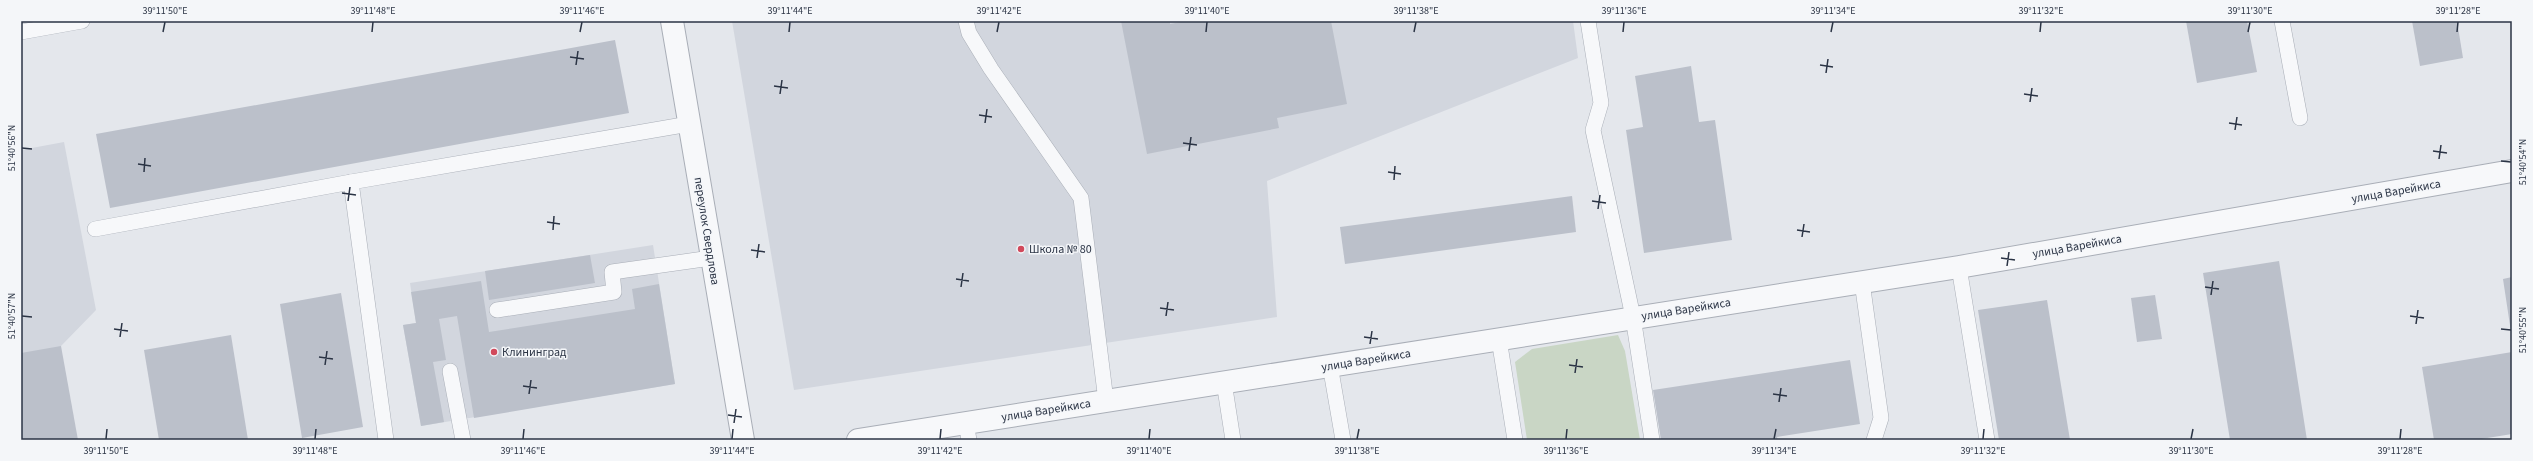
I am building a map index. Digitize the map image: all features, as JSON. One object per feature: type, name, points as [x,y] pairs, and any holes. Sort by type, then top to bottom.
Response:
[{"type":"street","name":"переулок Свердлова","points":[[672,21],[743,440]]},
{"type":"street","name":"улица Варейкиса","points":[[858,440],[968,431],[1106,401],[1959,267],[2512,171]]},
{"type":"lane","points":[[21,32],[82,21]]},
{"type":"lane","points":[[966,21],[969,33],[991,69],[1081,198],[1106,401]]},
{"type":"lane","points":[[1588,21],[1601,103],[1593,130],[1633,317],[1652,440]]},
{"type":"lane","points":[[2282,21],[2300,118]]},
{"type":"lane","points":[[95,229],[351,182],[689,124]]},
{"type":"lane","points":[[351,182],[386,440]]},
{"type":"lane","points":[[496,310],[614,292],[612,272],[711,258]]},
{"type":"lane","points":[[1959,267],[1987,440]]},
{"type":"lane","points":[[1862,282],[1881,418],[1874,440]]},
{"type":"lane","points":[[1499,339],[1515,440]]},
{"type":"lane","points":[[1330,365],[1343,440]]},
{"type":"lane","points":[[450,372],[463,440]]},
{"type":"lane","points":[[1224,382],[1233,440]]},
{"type":"shaded area","name":"Школа № 80","points":[[732,21],[1573,21],[1578,58],[1267,181],[1277,317],[794,390]]},
{"type":"shaded area","points":[[64,142],[96,310],[61,346],[21,440],[21,150]]},
{"type":"shaded area","points":[[653,245],[675,384],[421,426],[403,325],[416,323],[410,283]]},
{"type":"green space","points":[[1618,335],[1625,351],[1640,440],[1527,440],[1515,362],[1532,349]]},
{"type":"building","points":[[1121,21],[1170,21],[1170,24],[1186,21],[1331,21],[1347,104],[1277,118],[1279,128],[1147,154]]},
{"type":"building","points":[[2186,21],[2247,21],[2257,72],[2197,83]]},
{"type":"building","points":[[2412,21],[2457,21],[2463,58],[2420,66]]},
{"type":"building","points":[[615,40],[629,113],[110,208],[96,134]]},
{"type":"building","points":[[1691,66],[1699,122],[1715,120],[1732,240],[1644,253],[1626,130],[1643,127],[1635,76]]},
{"type":"building","points":[[1572,196],[1576,232],[1345,264],[1340,227]]},
{"type":"building","points":[[590,255],[595,283],[489,300],[485,271]]},
{"type":"building","points":[[2279,261],[2307,440],[2230,440],[2203,273]]},
{"type":"building","points":[[2512,277],[2512,332],[2511,332],[2503,279]]},
{"type":"building","points":[[481,281],[489,332],[635,309],[632,289],[659,284],[675,384],[474,418],[457,316],[439,319],[446,360],[433,362],[444,422],[421,426],[403,325],[416,323],[411,292]]},
{"type":"building","points":[[341,293],[363,427],[302,438],[280,304]]},
{"type":"building","points":[[2155,295],[2162,339],[2137,342],[2131,298]]},
{"type":"building","points":[[2047,300],[2070,440],[1999,440],[1978,310]]},
{"type":"building","points":[[231,335],[248,440],[159,440],[144,350]]},
{"type":"building","points":[[61,346],[78,440],[21,440],[21,353]]},
{"type":"building","points":[[2512,352],[2512,434],[2475,440],[2434,440],[2422,367]]},
{"type":"building","points":[[1850,360],[1860,424],[1777,437],[1778,440],[1661,440],[1653,390]]},
{"type":"place","name":"Школа № 80","points":[[1021,249]]},
{"type":"place","name":"Клининград","points":[[494,352]]}]
